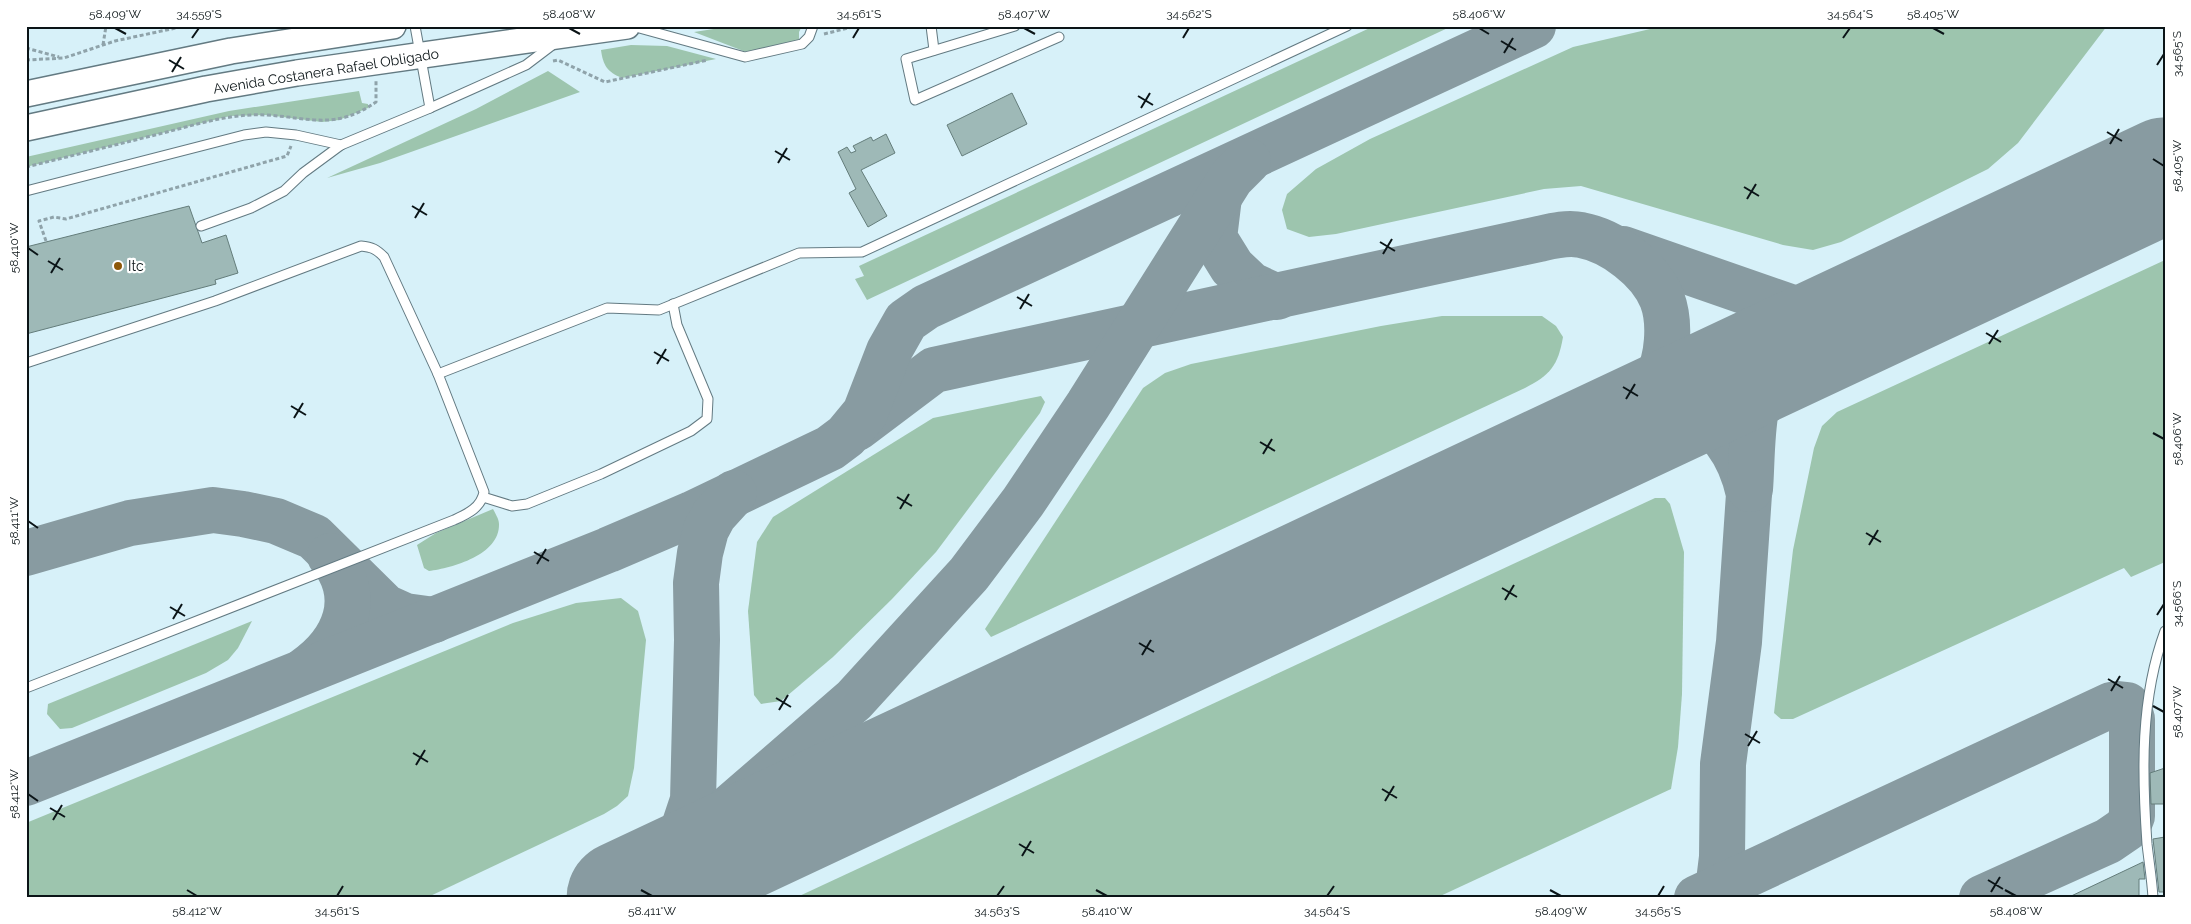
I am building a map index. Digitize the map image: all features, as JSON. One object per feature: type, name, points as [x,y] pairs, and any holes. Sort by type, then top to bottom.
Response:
[{"type":"main road","points":[[32,91],[231,51],[393,26]]},
{"type":"main road","name":"Avenida Costanera Rafael Obligado","points":[[26,128],[206,89],[297,73],[563,37],[628,26]]},
{"type":"lane","points":[[415,26],[430,108]]},
{"type":"lane","points":[[632,26],[736,55],[750,57],[802,44],[809,37],[813,26]]},
{"type":"lane","points":[[931,26],[934,50]]},
{"type":"lane","points":[[1015,26],[906,59],[915,100],[1059,37]]},
{"type":"lane","points":[[438,374],[607,308],[659,310],[799,253],[862,252],[1347,26]]},
{"type":"lane","points":[[201,226],[251,208],[284,191],[303,172],[341,145],[526,65],[563,37]]},
{"type":"lane","points":[[26,191],[244,135],[266,132],[296,135],[341,145]]},
{"type":"lane","points":[[26,363],[215,300],[361,246],[376,249],[384,257],[438,374],[484,492],[483,498],[470,512],[454,520],[26,688]]},
{"type":"lane","points":[[483,498],[512,506],[527,504],[637,457],[691,431],[707,419],[708,399],[677,325],[673,304]]},
{"type":"lane","points":[[2153,898],[2144,734],[2157,658],[2165,631]]},
{"type":"path","points":[[103,45],[106,26]]},
{"type":"path","points":[[26,60],[64,58],[103,45],[163,29],[185,26]]},
{"type":"path","points":[[809,37],[856,26]]},
{"type":"path","points":[[26,48],[64,58]]},
{"type":"path","points":[[526,65],[558,60],[605,82],[736,55]]},
{"type":"path","points":[[366,82],[386,80]]},
{"type":"path","points":[[46,241],[39,221],[54,216],[66,219],[287,156],[296,135]]},
{"type":"green space","points":[[733,26],[802,26],[799,32],[799,40],[746,52],[694,32]]},
{"type":"green space","points":[[1374,26],[1452,26],[867,300],[855,279],[864,276],[859,266]]},
{"type":"green space","points":[[1663,26],[2107,26],[2018,143],[1988,169],[1841,242],[1813,250],[1783,245],[1581,186],[1544,189],[1336,234],[1309,237],[1287,229],[1282,210],[1287,194],[1316,169],[1370,139],[1573,47]]},
{"type":"green space","points":[[631,45],[667,46],[716,59],[622,78],[607,67],[601,50]]},
{"type":"green space","points":[[548,71],[580,92],[380,163],[327,178],[476,109]]},
{"type":"green space","points":[[359,91],[362,103],[368,104],[368,108],[339,120],[322,122],[267,115],[230,116],[26,167],[26,157],[229,111]]},
{"type":"green space","points":[[2165,260],[2165,562],[2131,577],[2124,568],[1793,719],[1781,719],[1774,713],[1793,550],[1814,448],[1822,426],[1837,412]]},
{"type":"green space","points":[[1442,316],[1542,316],[1556,326],[1563,337],[1561,347],[1552,368],[1547,374],[1525,388],[991,637],[985,629],[1143,388],[1165,373],[1191,364],[1381,326]]},
{"type":"green space","points":[[1041,396],[1045,402],[1040,413],[936,552],[892,599],[833,657],[781,701],[761,704],[754,695],[748,611],[757,542],[773,517],[933,418]]},
{"type":"green space","points":[[1655,498],[1665,498],[1670,504],[1684,552],[1682,694],[1678,747],[1671,789],[1436,898],[795,898]]},
{"type":"green space","points":[[493,509],[499,522],[497,535],[492,544],[483,552],[450,567],[429,571],[424,568],[417,545],[436,533]]},
{"type":"green space","points":[[621,598],[638,611],[646,640],[634,768],[628,796],[604,814],[426,898],[26,898],[26,823],[513,623],[576,603]]},
{"type":"green space","points":[[252,621],[238,648],[228,660],[206,673],[72,728],[60,729],[47,714],[48,704]]},
{"type":"building","points":[[1012,93],[1027,124],[962,156],[947,125]]},
{"type":"building","points":[[886,134],[895,153],[861,170],[887,216],[868,227],[849,193],[856,189],[838,152],[847,147],[851,153],[856,151],[853,146],[871,137],[873,141]]},
{"type":"building","name":"Itc","points":[[189,206],[202,243],[226,235],[238,273],[215,280],[216,284],[26,334],[26,247]]},
{"type":"building","points":[[2165,768],[2165,804],[2151,804],[2150,773]]},
{"type":"building","points":[[2165,837],[2165,892],[2159,892],[2153,839]]},
{"type":"building","points":[[2143,862],[2145,879],[2139,879],[2139,898],[2067,898]]},
{"type":"taxiway","points":[[26,783],[608,550],[692,514],[830,448],[846,436],[865,413],[889,351],[906,321],[926,307],[1533,26]]},
{"type":"taxiway","points":[[661,867],[854,700],[969,574],[1023,502],[1088,405],[1231,178],[1248,161]]},
{"type":"taxiway","points":[[1219,197],[1214,238],[1232,267],[1251,285],[1277,297]]},
{"type":"taxiway","points":[[857,428],[934,370],[1570,234],[1593,238],[1605,243],[1618,250],[1640,267],[1649,277],[1662,299],[1667,319],[1666,352],[1656,381],[1638,407],[1598,439]]},
{"type":"taxiway","points":[[1623,249],[1810,314],[1840,319],[1875,309]]},
{"type":"taxiway","points":[[1750,489],[1752,440],[1761,389],[1767,375],[1776,363],[1807,341]]},
{"type":"taxiway","points":[[1650,415],[1677,414],[1692,416],[1716,430],[1734,453],[1749,494],[1739,642],[1723,764],[1722,857],[1717,898]]},
{"type":"taxiway","points":[[670,855],[682,833],[693,800],[697,640],[696,583],[700,553],[706,530],[714,515],[734,493]]},
{"type":"taxiway","points":[[26,553],[130,523],[213,510],[243,514],[276,521],[314,537],[385,607],[405,616],[434,620]]},
{"type":"taxiway","points":[[305,670],[331,646],[345,618],[348,603],[346,587],[340,572],[330,556]]},
{"type":"taxiway","points":[[1697,898],[2111,705],[2127,705],[2132,719],[2132,816],[2127,828],[2108,841],[1982,898]]},
{"type":"taxiway","points":[[628,898],[667,893],[679,898]]},
{"type":"runway","points":[[624,898],[2165,175]]},
{"type":"place","name":"Itc","points":[[118,266]]}]
